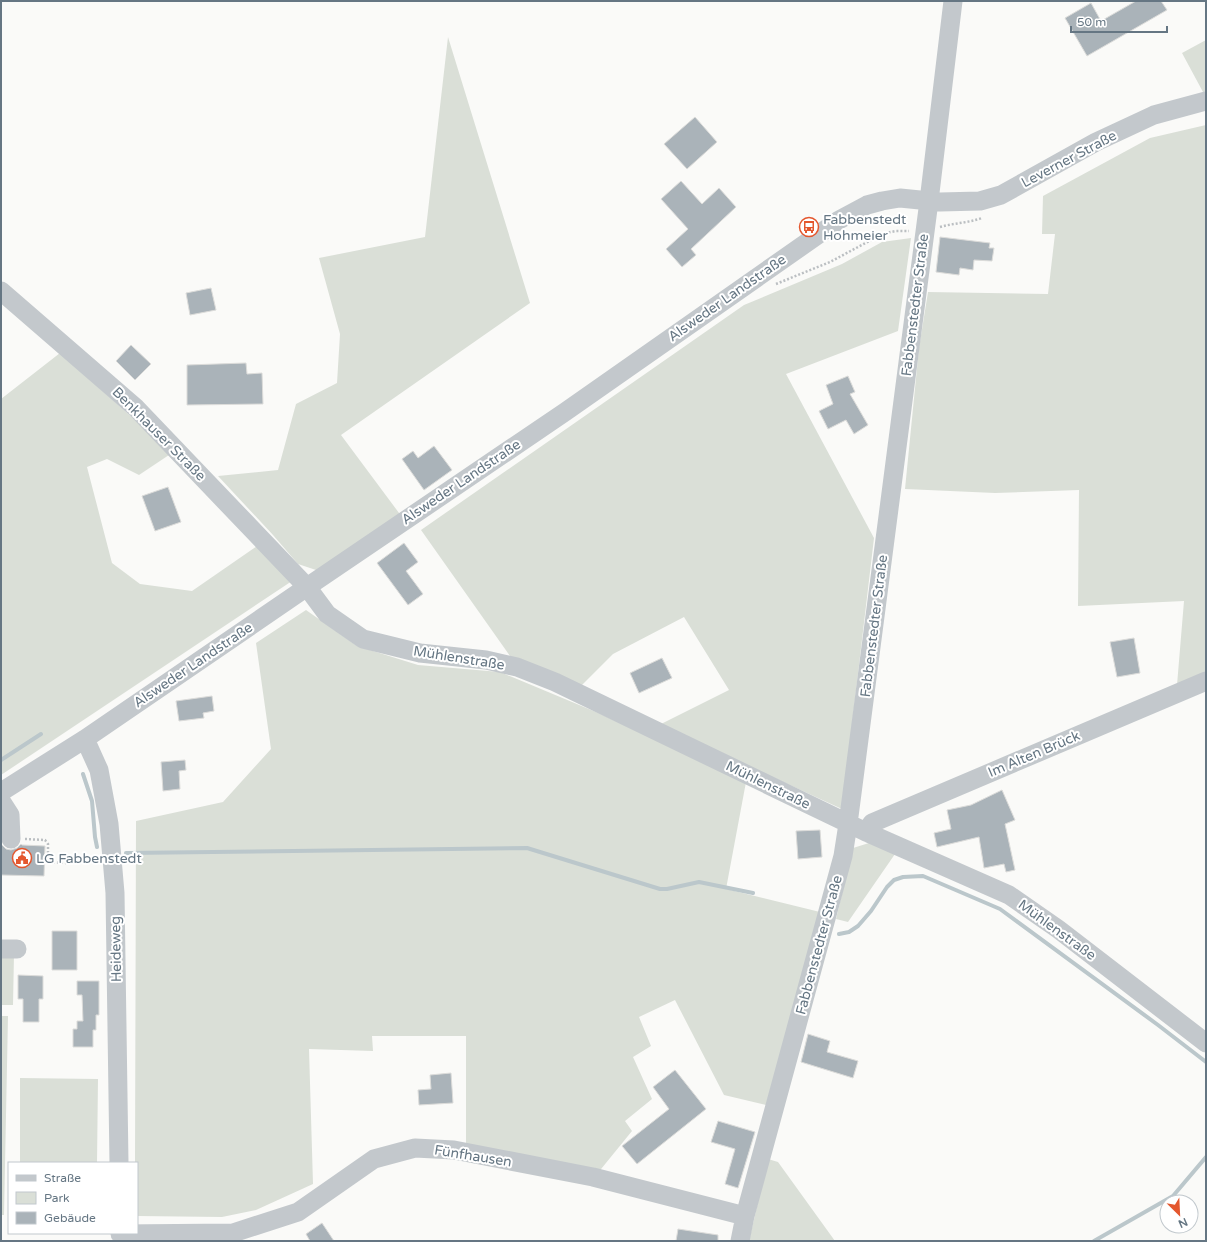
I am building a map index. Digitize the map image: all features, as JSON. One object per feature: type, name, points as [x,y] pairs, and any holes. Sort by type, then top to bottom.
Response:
[{"type":"street","name":"Fabbenstedter Straße","points":[[740,1241],[745,1216],[843,856],[929,201],[953,1]]},
{"type":"street","name":"Leverner Straße","points":[[929,201],[980,202],[1001,196],[1096,142],[1154,115],[1206,101]]},
{"type":"street","name":"Alsweder Landstraße","points":[[1,792],[85,739],[565,412],[839,220],[867,206],[882,201],[900,198],[929,201]]},
{"type":"street","name":"Benkhauser Straße","points":[[1,291],[136,408],[307,587]]},
{"type":"street","name":"Mühlenstraße","points":[[307,587],[327,614],[363,639],[420,653],[486,660],[517,667],[555,682],[848,824],[1009,895],[1058,929],[1206,1043]]},
{"type":"street","name":"Im Alten Brück","points":[[866,832],[872,823],[1206,680]]},
{"type":"street","name":"Heideweg","points":[[85,739],[99,770],[109,824],[115,893],[119,1162]]},
{"type":"street","points":[[1,801],[10,815],[11,839]]},
{"type":"street","name":"Fünfhausen","points":[[120,1236],[233,1233],[298,1212],[374,1159],[415,1148],[454,1150],[593,1177],[745,1216]]},
{"type":"path","points":[[11,839],[45,840],[48,844],[48,862],[66,863]]},
{"type":"green space","points":[[448,37],[530,303],[341,435],[402,517],[319,571],[298,564],[218,476],[278,470],[296,404],[337,383],[340,334],[319,258],[425,237]]},
{"type":"green space","points":[[1206,40],[1206,92],[1203,92],[1182,53]]},
{"type":"green space","points":[[1206,125],[1206,673],[1177,685],[1184,601],[1078,606],[1079,490],[995,493],[905,489],[919,348],[928,292],[1048,294],[1055,234],[1042,234],[1043,196],[1150,138]]},
{"type":"green space","points":[[911,238],[898,331],[786,374],[874,538],[842,809],[659,725],[729,690],[684,617],[613,654],[581,686],[510,656],[421,530],[744,305],[842,264],[882,242]]},
{"type":"green space","points":[[60,353],[172,453],[139,475],[107,459],[87,467],[112,563],[140,584],[192,591],[260,544],[292,581],[1,775],[1,399]]},
{"type":"green space","points":[[306,610],[357,646],[418,665],[500,672],[596,712],[746,782],[726,889],[820,912],[766,1105],[724,1095],[675,1000],[639,1017],[651,1046],[633,1057],[652,1099],[625,1121],[632,1131],[597,1174],[466,1144],[466,1036],[372,1036],[373,1051],[309,1049],[313,1184],[256,1210],[222,1217],[138,1216],[138,1162],[135,1162],[136,821],[223,802],[271,749],[256,643]]},
{"type":"green space","points":[[869,843],[895,854],[848,922],[836,919],[853,848]]},
{"type":"green space","points":[[1,954],[14,954],[13,1005],[1,1005]]},
{"type":"green space","points":[[1,1016],[8,1016],[4,1215],[1,1215]]},
{"type":"green space","points":[[20,1078],[98,1079],[97,1162],[20,1162]]},
{"type":"green space","points":[[768,1159],[778,1162],[835,1241],[749,1241]]},
{"type":"building","points":[[1136,1],[1161,1],[1167,10],[1087,56],[1065,18],[1091,3],[1101,21]]},
{"type":"building","points":[[695,117],[717,142],[687,169],[664,144]]},
{"type":"building","points":[[681,181],[702,204],[719,188],[736,207],[691,249],[696,255],[682,267],[666,249],[688,229],[661,199]]},
{"type":"building","points":[[940,237],[990,243],[989,248],[994,248],[992,261],[974,260],[973,270],[960,268],[959,275],[936,272]]},
{"type":"building","points":[[211,288],[216,310],[190,315],[186,293]]},
{"type":"building","points":[[131,345],[151,364],[135,380],[116,361]]},
{"type":"building","points":[[246,363],[247,374],[262,373],[263,404],[187,405],[187,365]]},
{"type":"building","points":[[848,376],[855,392],[850,394],[868,425],[854,434],[846,420],[828,429],[819,411],[833,404],[826,385]]},
{"type":"building","points":[[434,446],[452,470],[424,490],[402,459],[413,451],[418,458]]},
{"type":"building","points":[[168,487],[181,522],[155,531],[142,496]]},
{"type":"building","points":[[404,543],[418,562],[406,571],[423,594],[408,605],[377,563]]},
{"type":"building","points":[[1134,638],[1140,673],[1117,677],[1110,642]]},
{"type":"building","points":[[662,658],[672,678],[639,693],[630,673]]},
{"type":"building","points":[[212,696],[214,711],[203,713],[204,718],[179,721],[176,701]]},
{"type":"building","points":[[185,760],[186,770],[179,771],[180,789],[163,791],[161,762]]},
{"type":"building","points":[[1002,790],[1015,820],[1005,824],[1015,870],[1006,872],[1004,864],[984,868],[979,837],[937,847],[934,833],[951,829],[947,810],[971,805]]},
{"type":"building","points":[[820,830],[822,857],[798,859],[796,831]]},
{"type":"building","points":[[1,844],[6,849],[11,850],[17,848],[21,844],[45,846],[44,876],[1,875]]},
{"type":"building","points":[[52,931],[77,931],[77,970],[52,970]]},
{"type":"building","points":[[18,975],[43,976],[43,999],[39,999],[39,1022],[23,1022],[23,999],[18,999]]},
{"type":"building","points":[[77,981],[99,981],[99,1015],[96,1015],[96,1030],[93,1030],[93,1047],[73,1047],[73,1029],[77,1029],[77,1021],[83,1021],[82,995],[77,995]]},
{"type":"building","points":[[808,1034],[830,1041],[827,1052],[858,1061],[853,1078],[801,1062]]},
{"type":"building","points":[[675,1070],[706,1109],[637,1164],[622,1146],[669,1109],[653,1087]]},
{"type":"building","points":[[451,1073],[453,1103],[419,1105],[418,1090],[431,1089],[430,1075]]},
{"type":"building","points":[[718,1121],[755,1132],[738,1188],[725,1184],[735,1149],[711,1142]]},
{"type":"building","points":[[322,1223],[334,1241],[310,1241],[306,1234]]},
{"type":"building","points":[[678,1229],[718,1235],[718,1241],[676,1241]]},
{"type":"waterway","points":[[1,760],[41,734]]},
{"type":"waterway","points":[[83,774],[92,801],[97,847]]},
{"type":"waterway","points":[[126,853],[527,848],[660,889],[667,889],[699,882],[753,893]]},
{"type":"waterway","points":[[839,934],[849,932],[858,926],[894,880],[903,877],[923,876],[1000,909],[1206,1062]]},
{"type":"waterway","points":[[1094,1241],[1173,1196],[1206,1157]]},
{"type":"place","name":"Fabbenstedt Hohmeier","points":[[809,227]]},
{"type":"place","name":"LG Fabbenstedt","points":[[22,858]]}]
